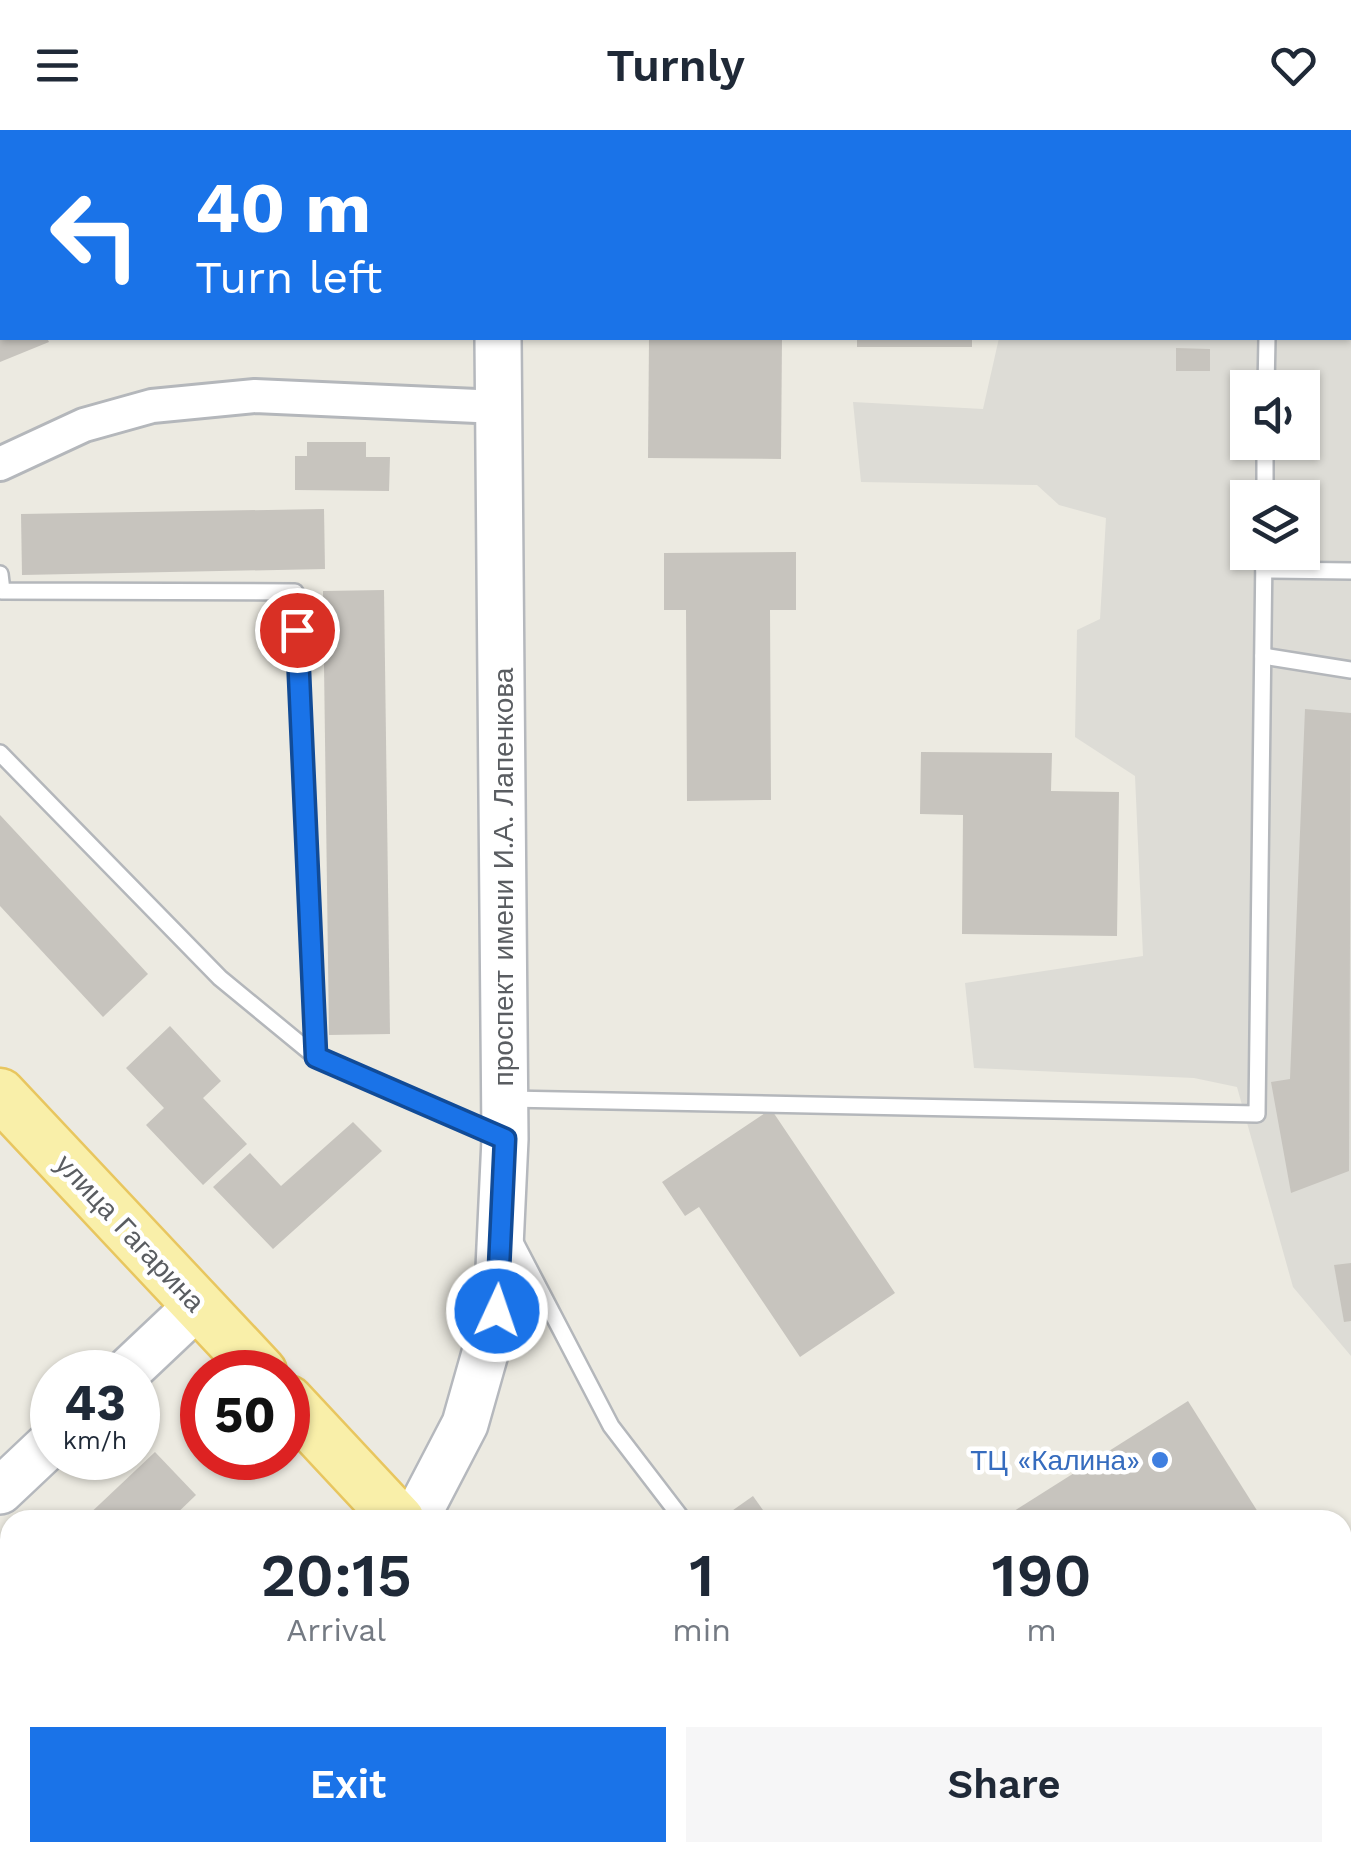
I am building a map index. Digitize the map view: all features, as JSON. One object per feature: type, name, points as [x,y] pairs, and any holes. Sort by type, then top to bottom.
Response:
[{"type":"main road","name":"проспект имени И.А. Лапенкова","points":[[420,1510],[465,1424],[497,1311],[505,1119],[498,340]]},
{"type":"main road","name":"улица Гагарина","points":[[0,1094],[240,1350]]},
{"type":"main road","points":[[150,1350],[198,1306]]},
{"type":"main road","points":[[310,1425],[390,1510]]},
{"type":"main road","points":[[0,1491],[30,1463]]},
{"type":"street","points":[[0,464],[84,425],[152,406],[256,396],[499,407]]},
{"type":"lane","points":[[1266,370],[1267,340]]},
{"type":"lane","points":[[0,753],[220,978],[316,1057],[505,1119],[1257,1114],[1264,570],[1351,572]]},
{"type":"lane","points":[[0,574],[2,591],[295,592],[316,1057]]},
{"type":"lane","points":[[1263,656],[1351,670]]},
{"type":"lane","points":[[502,1216],[612,1426],[676,1510]]},
{"type":"shaded area","points":[[999,340],[1351,340],[1351,1356],[1293,1287],[1237,1087],[1194,1078],[974,1068],[965,983],[1143,956],[1135,776],[1075,737],[1077,630],[1100,619],[1106,518],[1059,505],[1037,485],[861,482],[853,402],[983,409]]},
{"type":"building","points":[[0,340],[49,342],[0,362]]},
{"type":"building","points":[[649,340],[782,340],[781,459],[648,458]]},
{"type":"building","points":[[857,340],[972,340],[972,347],[857,347]]},
{"type":"building","points":[[1176,348],[1210,349],[1210,371],[1176,371]]},
{"type":"building","points":[[307,442],[366,442],[366,457],[390,457],[389,491],[295,490],[295,456],[307,456]]},
{"type":"building","points":[[324,509],[325,569],[22,575],[21,514]]},
{"type":"building","points":[[796,552],[796,610],[770,610],[771,800],[687,801],[686,610],[664,610],[664,553]]},
{"type":"building","points":[[384,590],[390,1034],[329,1035],[323,591]]},
{"type":"building","points":[[1305,709],[1351,713],[1349,1171],[1291,1193],[1271,1082],[1290,1079]]},
{"type":"building","points":[[921,752],[1052,753],[1051,791],[1119,792],[1117,936],[962,934],[963,815],[920,814]]},
{"type":"building","points":[[0,815],[148,974],[103,1017],[0,906]]},
{"type":"building","points":[[170,1026],[221,1081],[203,1098],[247,1144],[203,1185],[146,1125],[164,1108],[126,1068]]},
{"type":"building","points":[[771,1109],[895,1293],[800,1357],[699,1207],[685,1216],[662,1182]]},
{"type":"building","points":[[353,1122],[382,1151],[273,1249],[213,1187],[250,1153],[281,1186]]},
{"type":"building","points":[[1351,1263],[1351,1321],[1344,1322],[1334,1265]]},
{"type":"building","name":"ТЦ «Калина»","points":[[1188,1401],[1257,1510],[1016,1510]]},
{"type":"building","points":[[160,1457],[196,1495],[180,1510],[94,1510],[125,1480],[160,1480]]},
{"type":"building","points":[[753,1496],[763,1510],[733,1510]]},
{"type":"place","name":"ТЦ «Калина»","points":[[1160,1460]]},
{"type":"route","points":[[297,630],[316,1057],[505,1139],[497,1311]]}]
